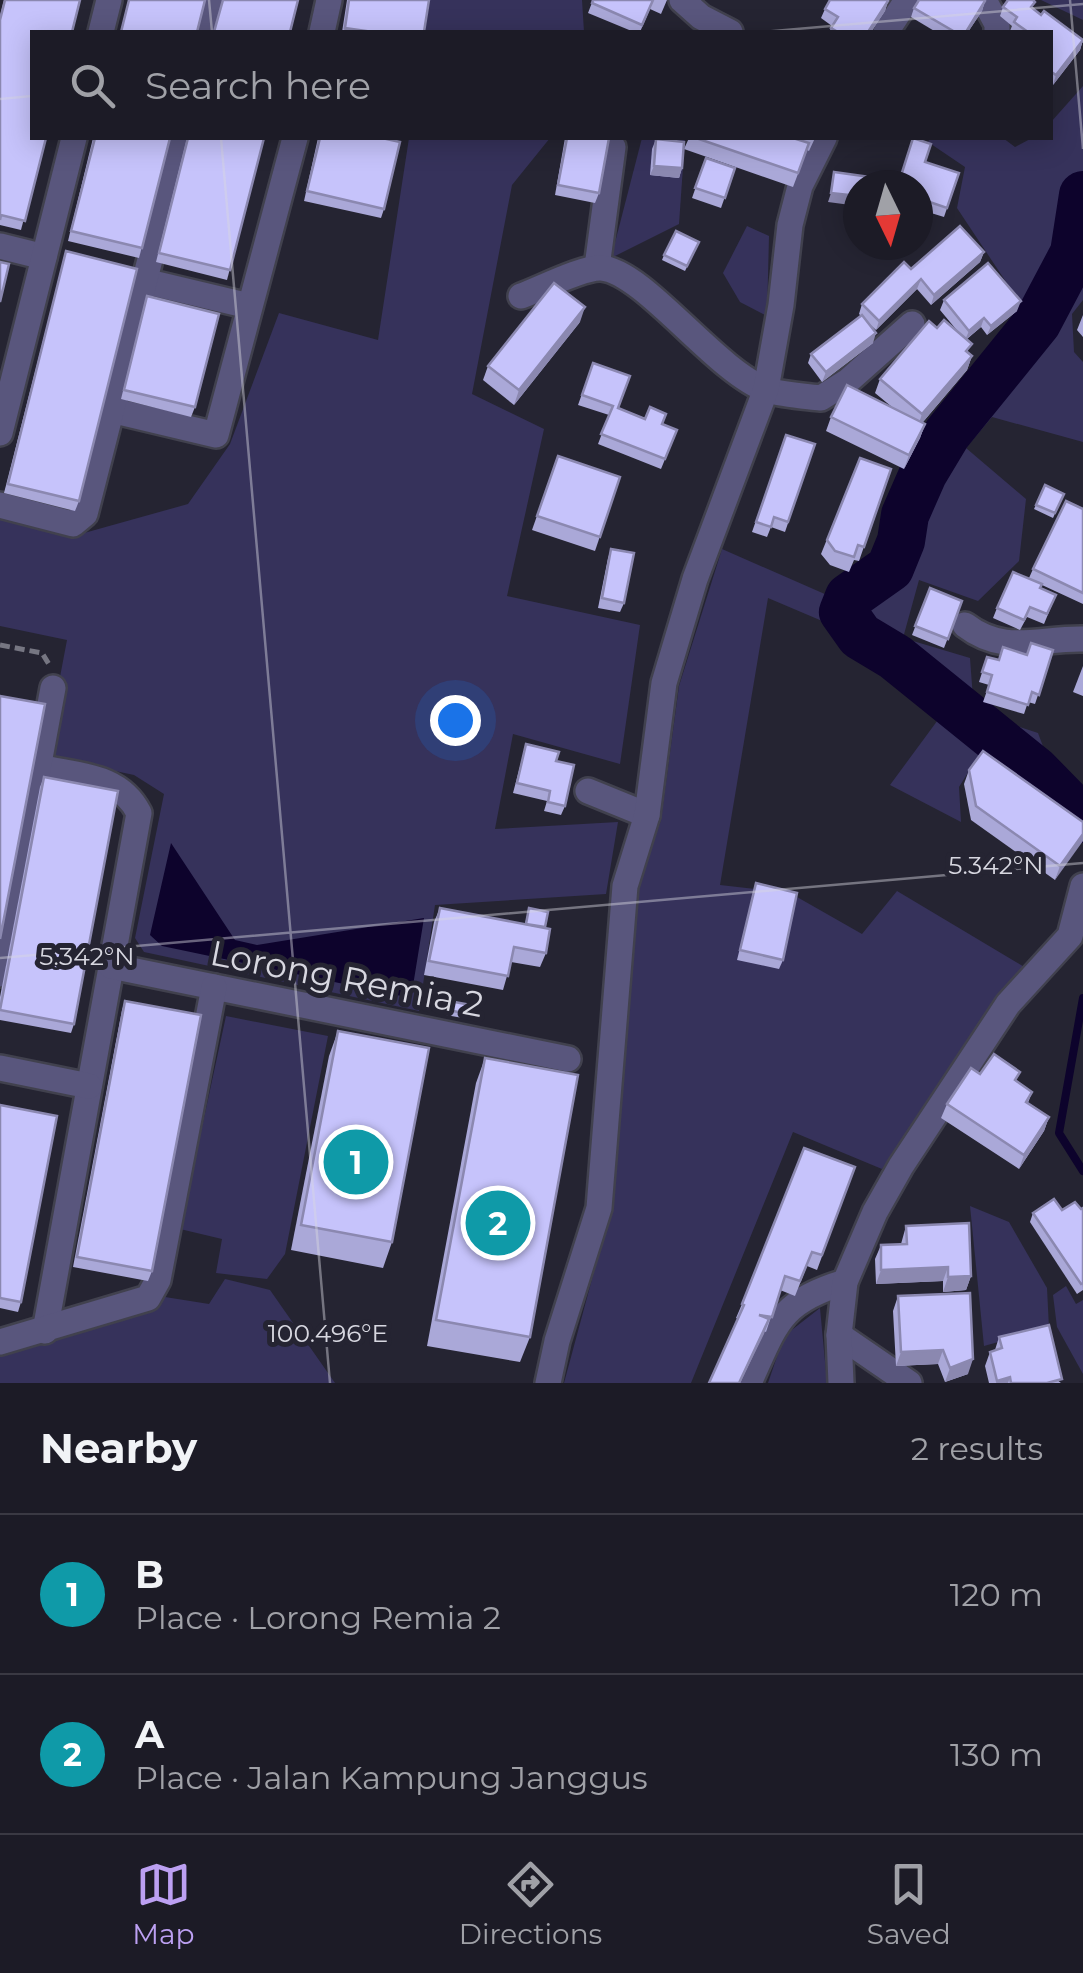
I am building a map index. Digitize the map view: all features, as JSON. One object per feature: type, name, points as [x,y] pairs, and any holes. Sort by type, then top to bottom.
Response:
[{"type":"street","points":[[102,30],[109,0]]},
{"type":"street","points":[[208,30],[216,0]]},
{"type":"street","points":[[322,30],[329,0]]},
{"type":"street","points":[[682,0],[701,17],[726,30]]},
{"type":"street","points":[[887,30],[906,0]]},
{"type":"street","points":[[984,0],[997,30]]},
{"type":"street","points":[[0,433],[73,140]]},
{"type":"street","points":[[0,505],[73,524],[84,514],[180,140]]},
{"type":"street","points":[[111,410],[216,434],[294,140]]},
{"type":"street","points":[[548,1383],[598,1208],[625,886],[647,816],[664,682],[696,579],[766,390],[790,225],[800,186],[823,140]]},
{"type":"street","points":[[597,267],[613,147]]},
{"type":"street","points":[[0,246],[44,257]]},
{"type":"street","points":[[521,296],[597,267],[615,271],[660,305],[713,356],[766,390],[821,398],[848,380],[912,324]]},
{"type":"street","points":[[144,281],[249,306]]},
{"type":"street","points":[[965,624],[983,638],[999,642],[1083,640]]},
{"type":"street","points":[[0,974],[53,688]]},
{"type":"street","points":[[39,767],[116,784],[130,795],[139,813],[44,1331]]},
{"type":"street","points":[[588,790],[647,816]]},
{"type":"street","points":[[841,1383],[839,1336],[845,1282],[875,1212],[1008,1004],[1070,936],[1083,886]]},
{"type":"street","name":"Lorong Remia 2","points":[[111,966],[568,1060]]},
{"type":"street","points":[[0,1342],[148,1298],[158,1280],[214,988]]},
{"type":"street","points":[[0,1068],[89,1086]]},
{"type":"street","points":[[749,1383],[783,1313],[810,1292],[845,1282]]},
{"type":"street","points":[[839,1336],[909,1383]]},
{"type":"path","points":[[0,646],[42,653],[50,662],[53,688]]},
{"type":"shaded area","points":[[430,0],[582,0],[584,30],[425,30]]},
{"type":"shaded area","points":[[1041,0],[1083,0],[1083,20]]},
{"type":"shaded area","points":[[1083,86],[1083,300],[1072,314],[1074,352],[1083,362],[1083,442],[992,417],[966,448],[1026,499],[1019,561],[978,601],[919,580],[903,638],[970,658],[974,712],[1038,733],[1044,749],[1065,776],[1066,808],[976,760],[959,787],[961,822],[890,785],[943,713],[841,629],[768,598],[720,885],[790,893],[862,934],[897,891],[1026,968],[882,1169],[793,1132],[691,1383],[564,1383],[609,1216],[636,892],[661,820],[679,686],[722,549],[827,595],[873,557],[922,438],[1026,312],[957,208],[965,167],[928,142],[1006,140],[1015,147],[1028,140],[1053,140],[1053,120]]},
{"type":"shaded area","points":[[409,140],[548,140],[512,185],[472,394],[544,429],[507,596],[640,625],[620,764],[513,734],[495,829],[618,822],[606,894],[435,905],[419,1011],[144,952],[135,938],[164,794],[134,775],[45,756],[67,640],[0,626],[0,517],[77,535],[188,504],[230,444],[279,313],[378,340]]},
{"type":"shaded area","points":[[641,140],[685,140],[679,224],[611,258]]},
{"type":"shaded area","points":[[747,226],[769,236],[767,316],[740,302],[723,273]]},
{"type":"shaded area","points":[[171,843],[235,940],[257,945],[424,918],[411,998],[162,946],[150,935]]},
{"type":"shaded area","points":[[226,1016],[328,1036],[285,1254],[267,1279],[216,1273],[222,1239],[180,1229]]},
{"type":"shaded area","points":[[970,1206],[1009,1222],[1047,1288],[1049,1328],[984,1346]]},
{"type":"shaded area","points":[[225,1279],[270,1290],[335,1383],[0,1383],[0,1355],[150,1310],[165,1297],[209,1304]]},
{"type":"shaded area","points":[[1066,1286],[1076,1304],[1083,1300],[1083,1374],[1057,1327],[1053,1295]]},
{"type":"shaded area","points":[[820,1308],[827,1383],[768,1383],[784,1336]]},
{"type":"building","points":[[5,0],[80,0],[72,30],[30,30],[30,140],[45,140],[25,221],[1,215],[0,220],[0,20]]},
{"type":"building","points":[[129,0],[205,0],[198,30],[122,30]]},
{"type":"building","points":[[223,0],[298,0],[290,30],[215,30]]},
{"type":"building","points":[[349,0],[429,0],[424,30],[345,28]]},
{"type":"building","points":[[653,0],[642,25],[592,3]]},
{"type":"building","points":[[830,0],[888,1],[869,30],[834,30],[831,28],[838,17],[825,9]]},
{"type":"building","points":[[919,0],[985,1],[967,30],[952,30],[914,8]]},
{"type":"building","points":[[1008,0],[1033,0],[1031,7],[1041,15],[1044,11],[1083,40],[1056,75],[1053,30],[1025,30],[1014,22],[1017,17],[1003,7]]},
{"type":"building","points":[[94,140],[169,140],[142,248],[71,231]]},
{"type":"building","points":[[187,140],[263,140],[230,270],[159,253]]},
{"type":"building","points":[[320,140],[400,142],[384,209],[307,191]]},
{"type":"building","points":[[567,140],[609,140],[599,193],[558,185]]},
{"type":"building","points":[[656,140],[684,142],[682,168],[654,166]]},
{"type":"building","points":[[702,140],[809,143],[798,173]]},
{"type":"building","points":[[912,140],[931,144],[925,162],[959,173],[947,208],[933,203],[933,170],[903,170]]},
{"type":"building","points":[[706,158],[735,168],[725,198],[695,188]]},
{"type":"building","points":[[834,172],[843,173],[843,194],[831,193]]},
{"type":"building","points":[[960,226],[984,252],[934,295],[921,279],[879,321],[862,304],[904,262],[911,269],[921,260],[933,260],[933,250]]},
{"type":"building","points":[[676,231],[699,242],[687,266],[664,255]]},
{"type":"building","points":[[66,251],[137,269],[79,501],[8,484]]},
{"type":"building","points":[[0,262],[9,264],[0,302]]},
{"type":"building","points":[[988,263],[1021,301],[991,326],[984,318],[969,331],[944,300]]},
{"type":"building","points":[[554,283],[585,307],[519,390],[488,366]]},
{"type":"building","points":[[147,296],[219,314],[195,407],[124,390]]},
{"type":"building","points":[[862,315],[876,333],[826,372],[811,354]]},
{"type":"building","points":[[944,320],[972,344],[966,351],[972,356],[922,414],[880,379],[929,321],[937,328]]},
{"type":"building","points":[[593,363],[630,376],[618,408],[645,419],[650,407],[666,414],[662,424],[677,430],[665,459],[601,434],[613,406],[582,395]]},
{"type":"building","points":[[847,385],[925,424],[909,455],[831,417]]},
{"type":"building","points":[[786,435],[815,444],[788,522],[774,517],[771,527],[756,522]]},
{"type":"building","points":[[558,456],[620,477],[600,537],[537,516]]},
{"type":"building","points":[[860,458],[891,469],[864,547],[858,545],[854,557],[835,551],[827,540]]},
{"type":"building","points":[[1045,485],[1064,494],[1055,513],[1036,505]]},
{"type":"building","points":[[1066,501],[1083,509],[1083,593],[1033,569]]},
{"type":"building","points":[[611,549],[634,553],[624,603],[602,598]]},
{"type":"building","points":[[1013,572],[1042,584],[1040,588],[1056,595],[1047,614],[1030,607],[1024,620],[997,608]]},
{"type":"building","points":[[930,588],[962,601],[948,639],[915,626]]},
{"type":"building","points":[[1031,643],[1053,650],[1039,695],[1032,692],[1028,705],[987,692],[992,675],[982,672],[987,657],[999,660],[1003,647],[1027,655]]},
{"type":"building","points":[[0,696],[45,704],[0,939]]},
{"type":"building","points":[[526,744],[559,752],[556,761],[574,765],[565,806],[548,802],[550,791],[517,783]]},
{"type":"building","points":[[983,751],[1083,822],[1083,834],[1060,866],[976,806],[969,770]]},
{"type":"building","points":[[44,777],[118,791],[74,1024],[0,1010]]},
{"type":"building","points":[[756,883],[797,893],[783,960],[740,950]]},
{"type":"building","points":[[440,908],[550,929],[546,953],[514,947],[508,976],[429,961]]},
{"type":"building","points":[[529,908],[548,912],[545,927],[526,924]]},
{"type":"building","points":[[125,1001],[201,1015],[152,1271],[77,1257]]},
{"type":"building","points":[[449,1001],[471,1005],[470,1014],[447,1010]]},
{"type":"building","points":[[338,1031],[429,1048],[392,1242],[301,1225]]},
{"type":"building","points":[[994,1054],[1020,1072],[1015,1080],[1032,1092],[1026,1102],[1049,1117],[1024,1155],[947,1104],[971,1068],[980,1074]]},
{"type":"building","points":[[485,1058],[578,1075],[530,1337],[436,1320]]},
{"type":"building","points":[[0,1105],[57,1116],[21,1302],[0,1298]]},
{"type":"building","points":[[804,1148],[855,1167],[822,1255],[812,1252],[800,1281],[785,1276],[772,1317],[759,1315],[769,1319],[739,1383],[709,1383],[744,1305]]},
{"type":"building","points":[[1054,1199],[1062,1210],[1075,1202],[1083,1208],[1081,1284],[1033,1213]]},
{"type":"building","points":[[969,1223],[971,1276],[948,1277],[948,1267],[881,1270],[881,1245],[907,1244],[906,1226]]},
{"type":"building","points":[[970,1293],[973,1359],[950,1368],[943,1350],[901,1352],[898,1296]]},
{"type":"building","points":[[1049,1325],[1062,1379],[1011,1383],[1010,1377],[997,1381],[990,1352],[1002,1348],[999,1337]]},
{"type":"waterway","points":[[1083,195],[1074,253],[1037,323],[947,434],[905,515],[901,541],[890,568],[849,597],[843,612],[860,636],[895,657],[1036,771],[1083,819]]},
{"type":"waterway","points":[[1083,998],[1059,1133],[1083,1171]]},
{"type":"place","name":"B","points":[[356,1162]]},
{"type":"place","name":"A","points":[[498,1223]]}]
